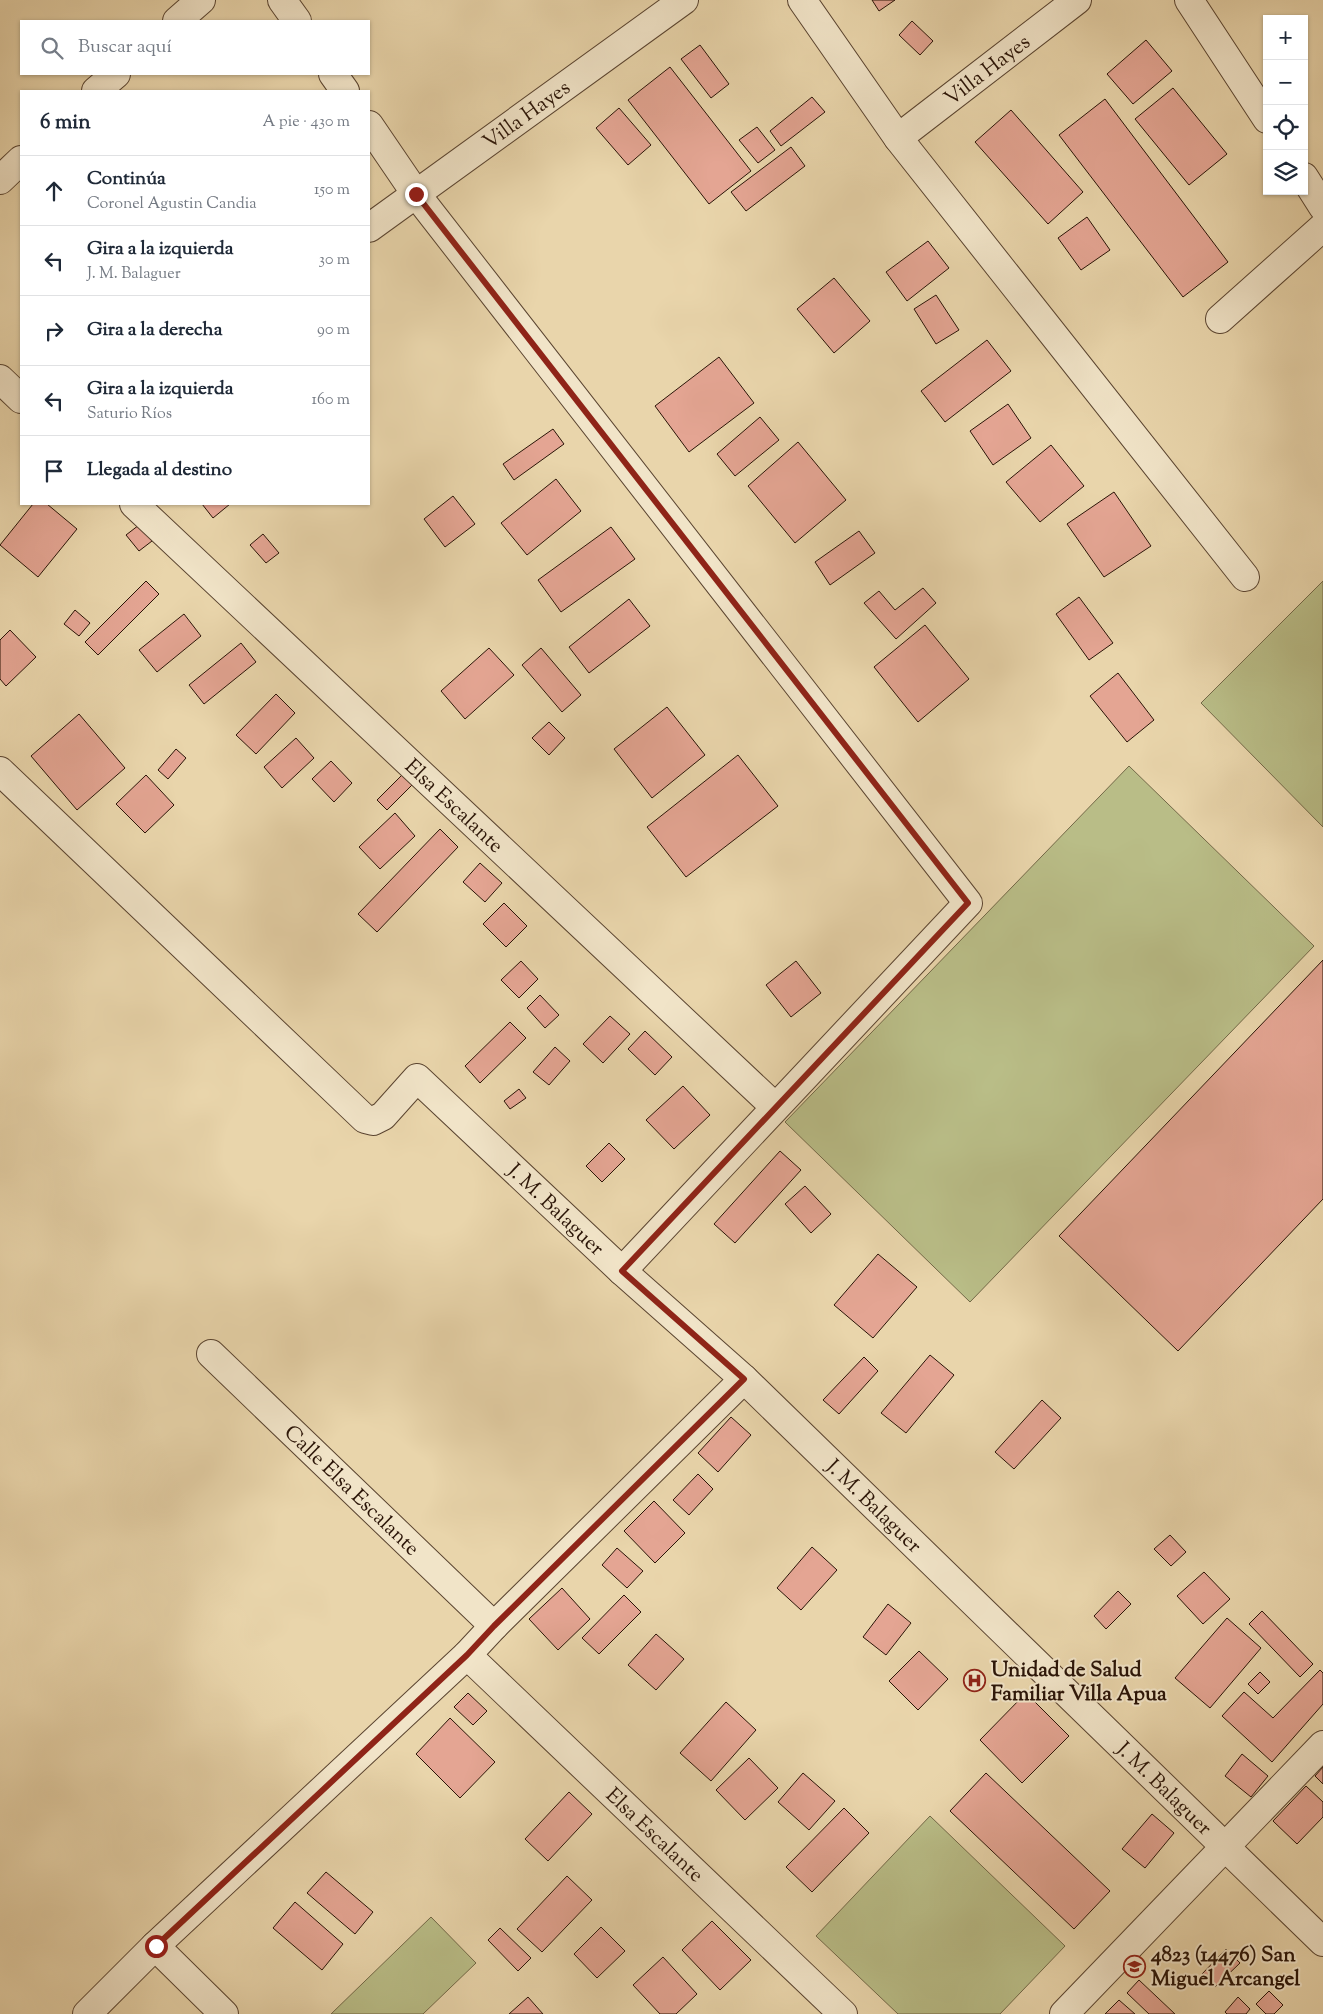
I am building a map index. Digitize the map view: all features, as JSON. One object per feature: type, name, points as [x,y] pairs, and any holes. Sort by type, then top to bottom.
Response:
[{"type":"street","points":[[178,20],[201,0]]},
{"type":"street","points":[[282,0],[296,20]]},
{"type":"street","name":"Villa Hayes","points":[[370,227],[684,0]]},
{"type":"street","points":[[802,0],[898,138],[1245,577]]},
{"type":"street","name":"Villa Hayes","points":[[898,138],[1077,0]]},
{"type":"street","points":[[1189,0],[1263,113]]},
{"type":"street","points":[[97,90],[115,75]]},
{"type":"street","points":[[334,75],[344,90]]},
{"type":"street","points":[[370,126],[416,194],[968,903],[622,1271]]},
{"type":"street","points":[[0,180],[20,161]]},
{"type":"street","points":[[1308,183],[1323,207]]},
{"type":"street","points":[[1220,319],[1323,227]]},
{"type":"street","points":[[0,379],[20,398]]},
{"type":"street","name":"Elsa Escalante","points":[[135,505],[775,1108]]},
{"type":"street","name":"J. M. Balaguer","points":[[0,771],[365,1119],[373,1121],[383,1116],[417,1078],[622,1271],[744,1379],[1224,1848],[1323,1942]]},
{"type":"street","name":"Calle Elsa Escalante","points":[[211,1354],[494,1626]]},
{"type":"street","points":[[87,2014],[156,1946],[467,1655],[744,1379]]},
{"type":"street","name":"Elsa Escalante","points":[[467,1655],[843,2014]]},
{"type":"street","points":[[1064,2014],[1323,1745]]},
{"type":"street","points":[[156,1946],[224,2014]]},
{"type":"green space","points":[[1323,581],[1323,827],[1201,703]]},
{"type":"green space","points":[[1129,766],[1314,946],[970,1302],[785,1122]]},
{"type":"green space","points":[[930,1816],[1065,1946],[1000,2014],[898,2014],[816,1936]]},
{"type":"green space","points":[[431,1917],[476,1963],[423,2014],[331,2014]]},
{"type":"building","points":[[872,0],[895,0],[879,11]]},
{"type":"building","points":[[912,21],[933,41],[920,55],[899,35]]},
{"type":"building","points":[[1146,40],[1172,71],[1133,104],[1107,74]]},
{"type":"building","points":[[700,45],[729,84],[711,98],[681,59]]},
{"type":"building","points":[[670,67],[751,171],[709,204],[628,100]]},
{"type":"building","points":[[1173,88],[1227,154],[1189,185],[1135,119]]},
{"type":"building","points":[[812,97],[825,112],[781,146],[770,131]]},
{"type":"building","points":[[1105,99],[1228,262],[1183,297],[1059,135]]},
{"type":"building","points":[[619,108],[651,145],[628,165],[596,128]]},
{"type":"building","points":[[1011,110],[1083,192],[1048,224],[975,142]]},
{"type":"building","points":[[757,127],[775,150],[758,163],[739,140]]},
{"type":"building","points":[[791,147],[805,166],[746,211],[731,192]]},
{"type":"building","points":[[1087,217],[1110,250],[1081,270],[1058,238]]},
{"type":"building","points":[[928,241],[949,268],[907,301],[886,272]]},
{"type":"building","points":[[834,278],[870,321],[834,353],[797,309]]},
{"type":"building","points":[[936,295],[959,330],[936,344],[914,309]]},
{"type":"building","points":[[987,340],[1011,371],[945,422],[921,391]]},
{"type":"building","points":[[719,357],[754,403],[689,452],[655,406]]},
{"type":"building","points":[[1008,404],[1031,438],[993,465],[970,431]]},
{"type":"building","points":[[760,417],[779,440],[735,476],[717,454]]},
{"type":"building","points":[[553,429],[564,444],[514,480],[503,464]]},
{"type":"building","points":[[798,442],[846,500],[795,543],[748,486]]},
{"type":"building","points":[[1051,445],[1084,486],[1040,522],[1006,482]]},
{"type":"building","points":[[556,479],[581,511],[527,555],[501,523]]},
{"type":"building","points":[[1114,492],[1151,546],[1104,577],[1067,524]]},
{"type":"building","points":[[453,496],[475,524],[445,547],[424,519]]},
{"type":"building","points":[[32,505],[48,505],[77,529],[38,577],[0,545]]},
{"type":"building","points":[[203,505],[229,505],[213,518]]},
{"type":"building","points":[[139,525],[152,541],[139,551],[126,535]]},
{"type":"building","points":[[611,527],[635,559],[561,612],[538,580]]},
{"type":"building","points":[[859,531],[875,553],[830,585],[815,562]]},
{"type":"building","points":[[263,534],[279,553],[266,563],[250,545]]},
{"type":"building","points":[[146,581],[159,594],[98,655],[85,642]]},
{"type":"building","points":[[923,588],[936,603],[896,639],[864,603],[879,591],[895,610]]},
{"type":"building","points":[[1079,597],[1113,643],[1089,660],[1056,614]]},
{"type":"building","points":[[629,599],[650,626],[589,673],[569,647]]},
{"type":"building","points":[[75,610],[90,623],[79,636],[64,624]]},
{"type":"building","points":[[184,614],[201,636],[157,672],[139,650]]},
{"type":"building","points":[[925,625],[969,679],[918,722],[874,667]]},
{"type":"building","points":[[10,630],[36,657],[6,686],[0,679],[0,640]]},
{"type":"building","points":[[241,643],[256,662],[204,704],[189,685]]},
{"type":"building","points":[[489,648],[514,675],[465,719],[441,691]]},
{"type":"building","points":[[541,648],[581,695],[562,712],[522,665]]},
{"type":"building","points":[[1118,673],[1154,720],[1127,742],[1090,696]]},
{"type":"building","points":[[276,694],[295,713],[256,754],[236,735]]},
{"type":"building","points":[[667,707],[705,755],[652,798],[614,749]]},
{"type":"building","points":[[79,714],[125,768],[77,810],[31,756]]},
{"type":"building","points":[[549,722],[565,738],[549,755],[532,738]]},
{"type":"building","points":[[296,738],[314,758],[282,788],[264,767]]},
{"type":"building","points":[[176,749],[186,758],[168,779],[158,770]]},
{"type":"building","points":[[738,755],[778,806],[686,877],[647,827]]},
{"type":"building","points":[[331,761],[352,783],[334,802],[312,779]]},
{"type":"building","points":[[146,775],[174,805],[145,833],[116,804]]},
{"type":"building","points":[[402,775],[412,785],[387,810],[377,800]]},
{"type":"building","points":[[395,813],[415,836],[380,869],[359,847]]},
{"type":"building","points":[[440,829],[458,847],[377,932],[358,914]]},
{"type":"building","points":[[480,863],[502,883],[485,902],[463,882]]},
{"type":"building","points":[[504,903],[527,926],[506,947],[483,924]]},
{"type":"building","points":[[1323,960],[1323,1199],[1178,1351],[1059,1236]]},
{"type":"building","points":[[521,961],[538,979],[519,998],[501,980]]},
{"type":"building","points":[[796,961],[821,993],[791,1017],[766,985]]},
{"type":"building","points":[[540,995],[559,1015],[545,1028],[527,1008]]},
{"type":"building","points":[[610,1016],[630,1034],[603,1063],[583,1044]]},
{"type":"building","points":[[510,1022],[526,1038],[480,1083],[465,1066]]},
{"type":"building","points":[[645,1031],[672,1057],[655,1075],[628,1049]]},
{"type":"building","points":[[555,1047],[570,1061],[549,1085],[533,1072]]},
{"type":"building","points":[[683,1086],[710,1115],[674,1149],[646,1120]]},
{"type":"building","points":[[519,1089],[526,1098],[510,1109],[504,1101]]},
{"type":"building","points":[[609,1143],[625,1159],[602,1182],[586,1166]]},
{"type":"building","points":[[780,1151],[801,1170],[735,1243],[714,1224]]},
{"type":"building","points":[[805,1186],[831,1214],[811,1233],[785,1204]]},
{"type":"building","points":[[878,1254],[917,1287],[873,1338],[834,1305]]},
{"type":"building","points":[[930,1355],[954,1375],[906,1433],[881,1413]]},
{"type":"building","points":[[864,1357],[878,1371],[839,1414],[823,1400]]},
{"type":"building","points":[[1042,1400],[1061,1418],[1014,1469],[995,1452]]},
{"type":"building","points":[[731,1417],[751,1435],[718,1472],[698,1453]]},
{"type":"building","points":[[698,1474],[713,1489],[689,1515],[673,1500]]},
{"type":"building","points":[[654,1501],[685,1533],[655,1563],[624,1531]]},
{"type":"building","points":[[1170,1535],[1186,1552],[1171,1566],[1154,1549]]},
{"type":"building","points":[[812,1547],[837,1570],[801,1610],[777,1588]]},
{"type":"building","points":[[617,1548],[643,1571],[627,1588],[602,1565]]},
{"type":"building","points":[[1204,1572],[1230,1599],[1203,1624],[1177,1596]]},
{"type":"building","points":[[562,1588],[590,1619],[558,1650],[529,1619]]},
{"type":"building","points":[[1118,1591],[1131,1604],[1106,1629],[1094,1616]]},
{"type":"building","points":[[624,1595],[641,1612],[599,1654],[582,1638]]},
{"type":"building","points":[[888,1604],[911,1623],[886,1655],[863,1637]]},
{"type":"building","points":[[1262,1611],[1313,1664],[1300,1677],[1249,1624]]},
{"type":"building","points":[[1227,1618],[1261,1648],[1210,1708],[1175,1678]]},
{"type":"building","points":[[656,1634],[684,1659],[656,1690],[628,1665]]},
{"type":"building","points":[[919,1651],[948,1679],[918,1710],[889,1681]]},
{"type":"building","points":[[1320,1670],[1323,1673],[1323,1704],[1272,1762],[1222,1716],[1244,1692],[1273,1718]]},
{"type":"building","points":[[1260,1672],[1270,1682],[1258,1694],[1248,1684]]},
{"type":"building","points":[[468,1693],[487,1711],[473,1725],[454,1707]]},
{"type":"building","points":[[1026,1693],[1069,1736],[1022,1783],[980,1740]]},
{"type":"building","points":[[726,1702],[756,1730],[711,1781],[680,1753]]},
{"type":"building","points":[[450,1718],[495,1762],[460,1798],[416,1754]]},
{"type":"building","points":[[1242,1754],[1268,1776],[1251,1797],[1225,1776]]},
{"type":"building","points":[[749,1758],[778,1788],[745,1820],[716,1790]]},
{"type":"building","points":[[1323,1767],[1323,1784],[1315,1776]]},
{"type":"building","points":[[803,1773],[835,1801],[809,1830],[778,1802]]},
{"type":"building","points":[[986,1773],[1110,1891],[1074,1929],[950,1811]]},
{"type":"building","points":[[1306,1786],[1323,1802],[1323,1817],[1297,1844],[1273,1821]]},
{"type":"building","points":[[569,1792],[592,1814],[548,1861],[525,1839]]},
{"type":"building","points":[[844,1808],[869,1833],[812,1892],[786,1867]]},
{"type":"building","points":[[1152,1814],[1174,1833],[1145,1868],[1122,1849]]},
{"type":"building","points":[[326,1872],[373,1912],[355,1934],[307,1893]]},
{"type":"building","points":[[567,1876],[592,1900],[542,1952],[517,1929]]},
{"type":"building","points":[[295,1902],[343,1944],[322,1970],[273,1928]]},
{"type":"building","points":[[712,1921],[751,1960],[720,1990],[682,1950]]},
{"type":"building","points":[[601,1927],[625,1951],[597,1978],[574,1954]]},
{"type":"building","points":[[500,1928],[531,1958],[518,1971],[488,1940]]},
{"type":"building","points":[[1226,1949],[1240,1963],[1215,1987],[1202,1974]]},
{"type":"building","points":[[663,1957],[697,1994],[676,2014],[660,2014],[633,1985]]},
{"type":"building","points":[[1139,1980],[1175,2014],[1149,2014],[1127,1993]]},
{"type":"building","points":[[1269,1991],[1283,2005],[1274,2014],[1266,2014],[1256,2004]]},
{"type":"building","points":[[528,1997],[543,2014],[509,2014]]},
{"type":"building","points":[[1238,1997],[1250,2009],[1246,2014],[1227,2014],[1225,2012]]},
{"type":"building","points":[[1119,2000],[1135,2014],[1105,2014]]},
{"type":"place","name":"Unidad de Salud Familiar Villa Apua","points":[[975,1681]]},
{"type":"place","name":"4823 (14476) San Miguel Arcangel","points":[[1135,1966]]},
{"type":"route","points":[[156,1946],[467,1655],[744,1379],[622,1271],[968,903],[416,194]]}]
